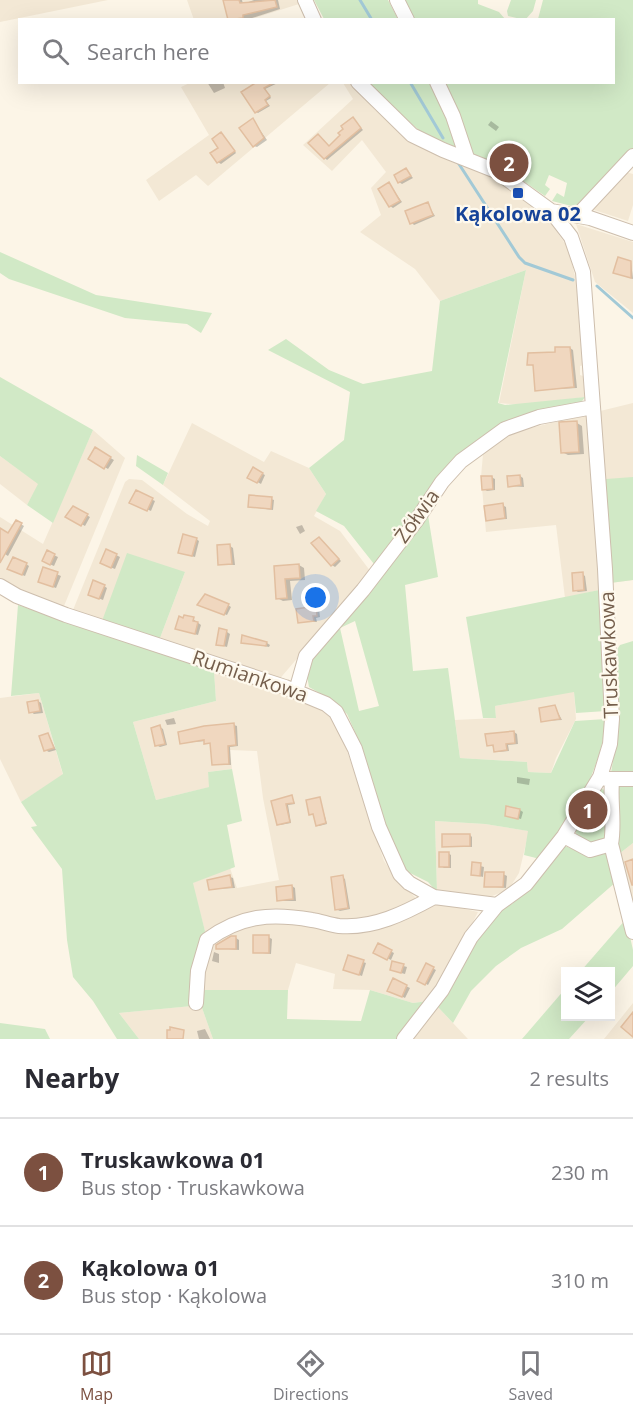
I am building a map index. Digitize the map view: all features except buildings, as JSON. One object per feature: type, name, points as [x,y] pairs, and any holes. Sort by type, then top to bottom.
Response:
[{"type":"street","points":[[305,0],[313,18]]},
{"type":"street","points":[[398,0],[406,18]]},
{"type":"street","points":[[360,84],[412,135],[442,150],[498,172],[551,211],[577,216],[633,233]]},
{"type":"street","points":[[438,84],[453,116],[467,158]]},
{"type":"street","points":[[577,216],[633,156]]},
{"type":"street","name":"Truskawkowa","points":[[404,1039],[442,990],[471,937],[497,905],[526,884],[606,779],[612,719],[605,569],[583,272],[571,237],[551,211]]},
{"type":"street","name":"Żółwia","points":[[296,691],[306,656],[363,590],[416,521],[442,482],[461,461],[505,429],[539,417],[593,407]]},
{"type":"street","name":"Rumiankowa","points":[[0,586],[17,596],[66,615],[319,700],[336,712],[355,749],[379,827],[400,874],[409,884],[434,897],[497,905]]},
{"type":"street","points":[[633,779],[606,779],[614,831],[610,844],[633,932]]},
{"type":"street","points":[[564,836],[590,850],[610,844]]},
{"type":"street","points":[[196,1003],[198,971],[207,940],[233,923],[272,916],[293,917],[339,926],[374,923],[393,918],[434,897]]},
{"type":"shaded area","points":[[0,0],[108,0],[18,18],[0,22]]},
{"type":"shaded area","points":[[187,0],[297,0],[299,4],[255,18],[193,18]]},
{"type":"shaded area","points":[[188,84],[329,84],[208,186],[196,175],[159,201],[146,180],[209,135],[181,87]]},
{"type":"shaded area","points":[[344,84],[351,84],[375,110],[424,149],[482,169],[544,214],[569,249],[577,286],[583,365],[580,366],[580,375],[583,376],[585,397],[524,405],[499,403],[526,270],[440,301],[415,269],[360,232],[381,215],[371,188],[386,172],[362,140],[332,171],[303,145],[353,99]]},
{"type":"shaded area","points":[[621,171],[633,174],[633,205],[628,221],[588,208]]},
{"type":"shaded area","points":[[576,224],[633,242],[633,313],[595,282]]},
{"type":"shaded area","points":[[633,403],[633,580],[610,583],[599,590],[565,598],[556,525],[486,532],[481,477],[483,454],[510,433]]},
{"type":"shaded area","points":[[192,423],[264,462],[271,451],[309,468],[326,494],[314,516],[340,531],[371,572],[271,689],[323,709],[333,718],[341,733],[384,861],[398,881],[416,898],[478,912],[442,984],[428,1001],[413,1003],[370,990],[333,989],[335,974],[296,963],[288,990],[199,990],[212,943],[205,931],[192,883],[230,868],[237,888],[279,880],[263,798],[257,751],[230,750],[232,769],[208,772],[210,787],[156,800],[133,722],[216,701],[214,671],[218,658],[160,638],[185,572],[102,621],[73,610],[125,482],[129,479],[142,480],[187,514],[208,526],[210,521],[163,485]]},
{"type":"shaded area","points":[[93,430],[125,458],[64,606],[24,592],[0,578],[0,517],[43,544]]},
{"type":"shaded area","points":[[0,456],[39,484],[27,505],[0,484]]},
{"type":"shaded area","points":[[574,691],[576,719],[551,773],[528,772],[527,762],[460,758],[455,720],[496,718],[495,706]]},
{"type":"shaded area","points":[[39,693],[63,775],[21,802],[0,759],[0,698]]},
{"type":"shaded area","points":[[435,821],[485,824],[529,831],[519,873],[509,889],[490,897],[437,892]]},
{"type":"shaded area","points":[[633,843],[633,913],[619,854]]},
{"type":"shaded area","points":[[633,1003],[633,1039],[604,1039]]},
{"type":"shaded area","points":[[201,1005],[213,1039],[139,1039],[119,1013]]},
{"type":"shaded area","points":[[437,1006],[468,1039],[410,1039]]},
{"type":"green space","points":[[314,0],[388,0],[397,18],[323,18]]},
{"type":"green space","points":[[403,0],[478,0],[478,4],[499,12],[504,18],[412,18]]},
{"type":"green space","points":[[511,0],[536,0],[533,11],[527,18],[508,16],[507,11]]},
{"type":"green space","points":[[543,0],[633,0],[633,151],[579,208],[552,201],[557,193],[564,197],[567,183],[549,175],[545,185],[550,189],[545,196],[503,167],[470,154],[441,84],[615,84],[615,18],[538,18]]},
{"type":"green space","points":[[366,84],[432,84],[457,136],[458,149],[428,138]]},
{"type":"green space","points":[[0,252],[96,295],[212,313],[201,333],[187,324],[125,318],[9,279],[0,273]]},
{"type":"green space","points":[[526,270],[498,403],[505,405],[585,397],[580,404],[504,424],[415,513],[374,564],[344,526],[316,511],[326,494],[309,468],[344,440],[350,392],[268,350],[286,339],[329,370],[363,384],[432,371],[440,301]]},
{"type":"green space","points":[[0,377],[93,430],[53,523],[27,505],[38,484],[0,456]]},
{"type":"green space","points":[[137,455],[168,473],[163,485],[136,466]]},
{"type":"green space","points":[[633,477],[633,580],[610,583],[606,479]]},
{"type":"green space","points":[[427,509],[438,577],[405,585],[413,671],[448,668],[460,758],[527,762],[528,772],[551,773],[575,721],[606,719],[598,758],[574,810],[540,859],[524,855],[528,831],[485,824],[435,821],[437,892],[428,882],[406,871],[386,829],[362,748],[347,714],[332,700],[309,687],[305,664]],"holes":[[[355,621],[379,706],[359,711],[340,628]]]},
{"type":"green space","points":[[127,553],[185,572],[160,638],[102,621]]},
{"type":"green space","points":[[599,590],[606,711],[576,713],[574,692],[495,706],[496,718],[483,718],[466,617]]},
{"type":"green space","points":[[18,605],[214,671],[216,701],[133,722],[156,800],[209,787],[208,772],[232,769],[242,821],[227,825],[235,867],[193,883],[205,931],[192,1006],[119,1013],[139,1039],[117,1039],[93,1001],[73,977],[67,940],[62,869],[31,827],[37,826],[21,802],[63,774],[39,693],[11,696]]},
{"type":"green space","points":[[633,641],[633,775],[611,773],[620,716],[616,651],[620,645]]},
{"type":"green space","points":[[633,782],[633,843],[619,854],[615,845],[615,787]]},
{"type":"green space","points":[[601,788],[604,790],[608,828],[605,839],[594,845],[577,839],[575,829],[586,811],[592,815],[595,811],[590,805]]},
{"type":"green space","points":[[565,846],[589,855],[609,851],[616,882],[562,929],[521,948],[496,966],[471,991],[453,1023],[437,1006],[466,954],[498,908],[512,904],[533,886]]},
{"type":"green space","points":[[626,919],[633,950],[633,966],[615,987],[615,967],[584,967]]},
{"type":"green space","points":[[199,990],[288,990],[287,1019],[361,1021],[370,990],[413,1003],[428,1001],[403,1039],[213,1039],[201,1005]]},
{"type":"green space","points":[[561,994],[561,1021],[585,1021],[569,1039],[522,1039]]},
{"type":"green space","points":[[0,1023],[45,1029],[50,1039],[0,1039]]},
{"type":"waterway","points":[[360,0],[371,18]]},
{"type":"waterway","points":[[411,84],[443,138]]},
{"type":"waterway","points":[[457,161],[519,257],[525,263],[573,280]]},
{"type":"waterway","points":[[597,286],[633,318]]},
{"type":"place","name":"Kąkolowa 01","points":[[509,163]]},
{"type":"place","name":"Kąkolowa 02","points":[[518,193]]},
{"type":"place","name":"Truskawkowa 01","points":[[588,810]]}]
